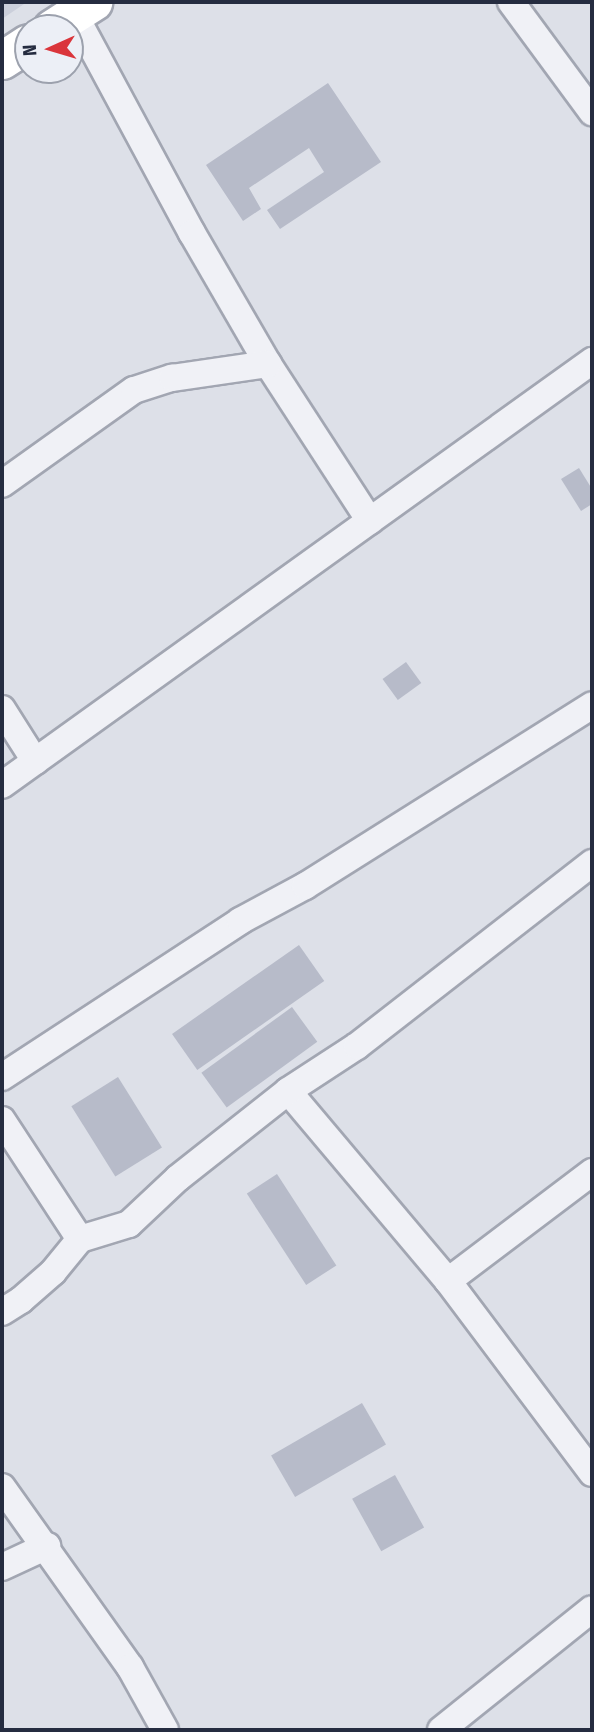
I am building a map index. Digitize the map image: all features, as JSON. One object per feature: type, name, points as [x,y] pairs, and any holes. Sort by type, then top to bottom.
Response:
[{"type":"street","points":[[511,2],[592,112]]},
{"type":"street","points":[[84,36],[152,163],[268,364],[370,521]]},
{"type":"street","points":[[2,785],[592,361]]},
{"type":"street","points":[[2,484],[134,390],[172,378],[268,364]]},
{"type":"street","points":[[2,1077],[240,921],[316,879],[592,705]]},
{"type":"street","points":[[2,709],[35,761]]},
{"type":"street","points":[[2,1312],[21,1300],[53,1272],[80,1239],[129,1224],[178,1178],[288,1091],[357,1046],[592,863]]},
{"type":"street","points":[[288,1091],[449,1281],[592,1473]]},
{"type":"street","points":[[2,1120],[80,1239]]},
{"type":"street","points":[[449,1281],[592,1172]]},
{"type":"street","points":[[2,1487],[47,1546],[130,1667],[164,1730]]},
{"type":"street","points":[[2,1567],[47,1546]]},
{"type":"street","points":[[442,1730],[592,1609]]},
{"type":"shaded area","points":[[2,2],[27,2],[2,19]]},
{"type":"building","points":[[328,83],[381,162],[280,229],[267,210],[324,172],[309,148],[249,188],[261,209],[243,221],[206,165]]},
{"type":"building","points":[[579,468],[592,489],[592,504],[581,511],[561,479]]},
{"type":"building","points":[[406,662],[421,683],[398,700],[383,679]]},
{"type":"building","points":[[299,945],[324,981],[197,1070],[172,1034]]},
{"type":"building","points":[[292,1007],[317,1042],[227,1108],[201,1073]]},
{"type":"building","points":[[118,1077],[162,1147],[115,1177],[71,1106]]},
{"type":"building","points":[[277,1174],[336,1265],[306,1285],[247,1194]]},
{"type":"building","points":[[362,1403],[386,1445],[295,1497],[271,1456]]},
{"type":"building","points":[[395,1475],[424,1527],[381,1551],[352,1499]]}]
